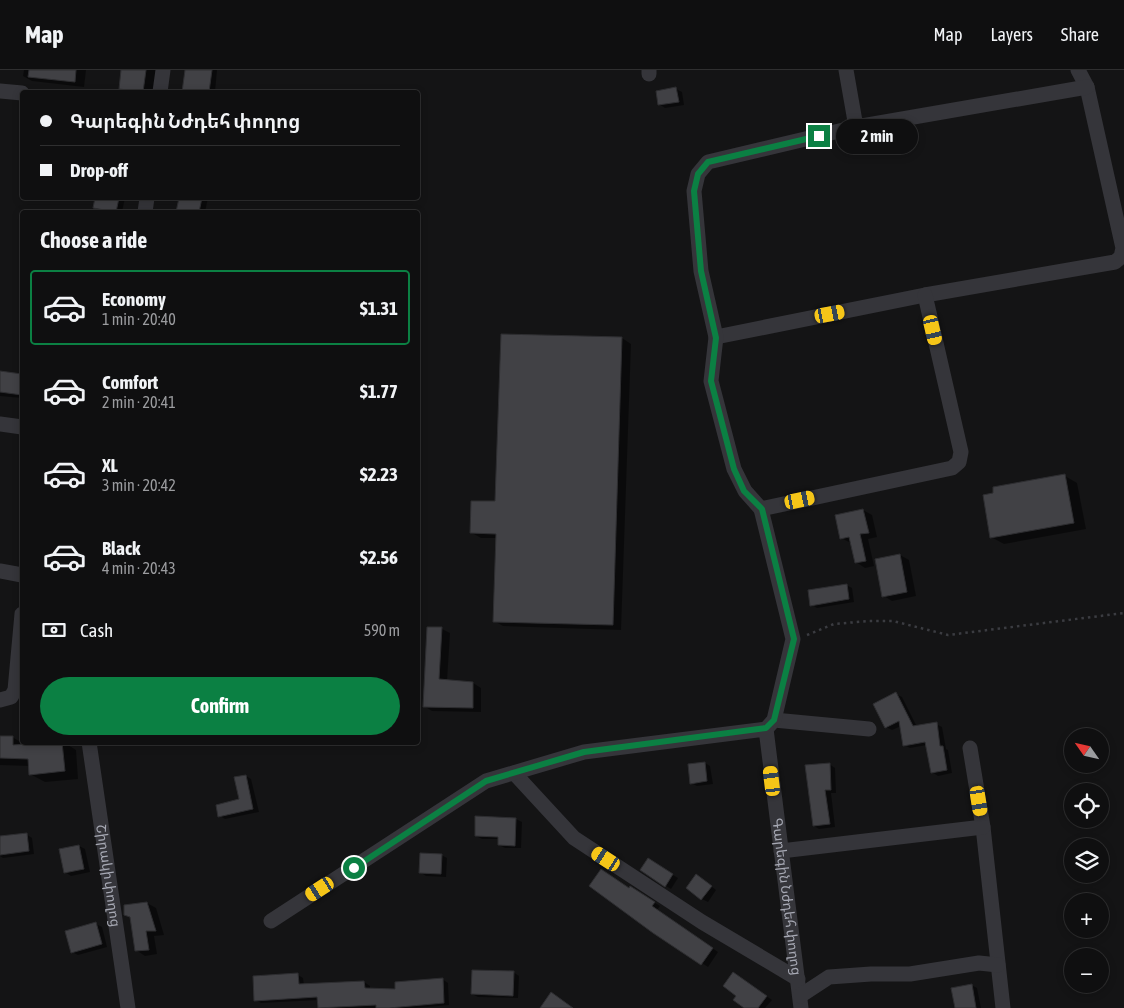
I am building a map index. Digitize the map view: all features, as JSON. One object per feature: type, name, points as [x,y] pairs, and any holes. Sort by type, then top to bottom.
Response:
[{"type":"street","points":[[160,90],[163,70]]},
{"type":"street","points":[[846,70],[856,127]]},
{"type":"street","points":[[716,338],[925,294],[1114,262],[1122,257],[1123,248],[1087,87],[1078,70]]},
{"type":"street","points":[[770,724],[794,639],[762,509],[744,491],[734,469],[711,381],[716,338],[701,271],[694,191],[698,174],[708,162],[856,127],[1087,87]]},
{"type":"street","points":[[0,91],[20,94]]},
{"type":"street","points":[[762,509],[952,468],[959,462],[962,452],[925,294]]},
{"type":"street","points":[[0,424],[20,427]]},
{"type":"street","points":[[0,571],[20,575]]},
{"type":"street","points":[[0,700],[11,697],[15,690],[20,636]]},
{"type":"street","points":[[271,921],[486,781],[584,752],[770,724],[869,729]]},
{"type":"street","name":"Գարեգին Նժդեհ փողոց","points":[[770,724],[781,851],[800,1002]]},
{"type":"street","name":"Շիրակի փողոց","points":[[89,745],[128,1008]]},
{"type":"street","points":[[970,748],[983,827],[1003,1008]]},
{"type":"street","points":[[514,773],[574,838],[702,922],[798,979]]},
{"type":"street","points":[[781,851],[983,827]]},
{"type":"street","points":[[800,1002],[830,978],[871,974],[910,974],[979,963],[998,965]]},
{"type":"path","points":[[794,639],[834,624],[868,621],[892,621],[948,634],[1124,613]]},
{"type":"building","points":[[29,70],[76,70],[75,82],[28,77]]},
{"type":"building","points":[[121,70],[146,70],[143,90],[119,89]]},
{"type":"building","points":[[185,70],[212,70],[209,90],[182,90]]},
{"type":"building","points":[[676,87],[679,102],[658,105],[656,91]]},
{"type":"building","points":[[95,200],[119,200],[116,210],[93,208]]},
{"type":"building","points":[[179,200],[202,200],[199,210],[176,210]]},
{"type":"building","points":[[501,334],[622,337],[613,625],[493,622],[496,534],[470,533],[471,501],[495,501]]},
{"type":"building","points":[[0,371],[20,374],[20,395],[0,392]]},
{"type":"building","points":[[1065,474],[1074,523],[990,538],[983,495],[993,493],[993,487]]},
{"type":"building","points":[[863,509],[869,533],[860,534],[866,561],[855,563],[849,537],[840,539],[835,515]]},
{"type":"building","points":[[900,554],[907,592],[882,597],[875,559]]},
{"type":"building","points":[[847,584],[849,599],[810,606],[808,590]]},
{"type":"building","points":[[427,627],[442,627],[439,679],[473,682],[473,708],[423,707]]},
{"type":"building","points":[[896,692],[913,726],[937,722],[940,746],[943,746],[947,770],[931,773],[925,742],[903,746],[899,721],[885,728],[873,704]]},
{"type":"building","points":[[0,736],[13,736],[13,745],[62,745],[65,771],[29,775],[28,759],[0,758]]},
{"type":"building","points":[[705,762],[707,781],[690,784],[688,764]]},
{"type":"building","points":[[830,763],[831,790],[825,790],[830,824],[813,826],[805,765]]},
{"type":"building","points":[[246,775],[253,809],[218,817],[216,805],[239,799],[234,777]]},
{"type":"building","points":[[475,816],[516,818],[515,846],[498,845],[498,837],[475,836]]},
{"type":"building","points":[[27,833],[29,851],[0,855],[0,836]]},
{"type":"building","points":[[79,845],[84,869],[64,873],[59,849]]},
{"type":"building","points":[[420,853],[442,854],[441,874],[419,873]]},
{"type":"building","points":[[648,858],[673,874],[665,887],[640,870]]},
{"type":"building","points":[[601,869],[629,888],[630,886],[655,902],[652,906],[713,948],[701,965],[653,933],[589,886]]},
{"type":"building","points":[[696,874],[712,886],[701,900],[686,888]]},
{"type":"building","points":[[147,902],[156,931],[146,931],[149,950],[135,951],[130,917],[124,915],[124,905]]},
{"type":"building","points":[[96,922],[102,944],[71,953],[65,931]]},
{"type":"building","points":[[472,970],[514,971],[513,996],[471,994]]},
{"type":"building","points":[[733,972],[767,996],[758,1008],[744,1008],[733,1000],[736,996],[723,986]]},
{"type":"building","points":[[298,973],[299,984],[364,981],[365,988],[395,989],[395,982],[443,978],[444,1003],[389,1008],[376,1008],[376,1005],[318,1008],[317,997],[254,1001],[253,976]]},
{"type":"building","points":[[972,984],[976,1008],[955,1008],[951,988]]},
{"type":"building","points":[[551,992],[573,1008],[540,1008]]},
{"type":"route","points":[[354,868],[486,781],[584,752],[766,728],[774,720],[794,639],[762,509],[744,491],[734,469],[711,381],[716,338],[701,271],[694,191],[698,174],[708,162],[819,136]]}]
